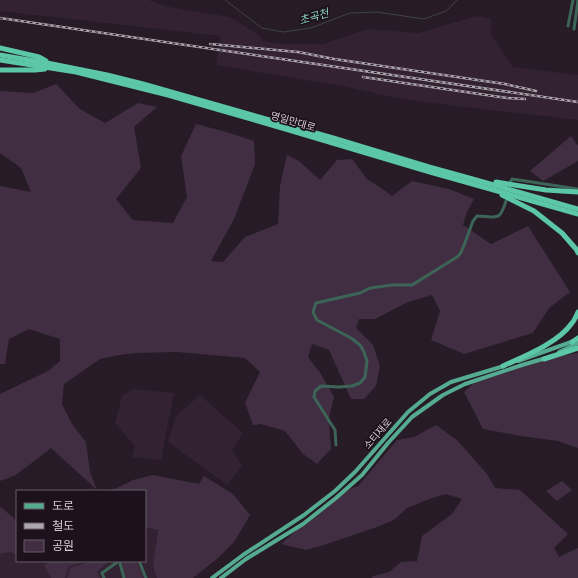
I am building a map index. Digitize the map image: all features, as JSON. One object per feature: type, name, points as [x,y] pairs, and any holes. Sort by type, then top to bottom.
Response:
[{"type":"highway","points":[[0,48],[39,57],[52,66]]},
{"type":"highway","name":"영일만대로","points":[[0,55],[104,78],[168,95],[578,214]]},
{"type":"highway","name":"영일만대로","points":[[0,60],[52,66],[107,75],[143,84],[578,209]]},
{"type":"highway","points":[[0,70],[36,70],[52,66]]},
{"type":"highway","points":[[476,180],[546,190],[578,191]]},
{"type":"highway","points":[[490,189],[534,211],[562,233],[578,253]]},
{"type":"highway","points":[[503,366],[550,343],[572,323],[578,312]]},
{"type":"highway","points":[[575,343],[578,339]]},
{"type":"highway","points":[[544,359],[578,348]]},
{"type":"main road","name":"소티재로","points":[[212,578],[243,555],[304,515],[336,491],[355,472],[408,412],[430,394],[451,382],[575,343]]},
{"type":"main road","name":"소티재로","points":[[221,578],[246,559],[303,524],[336,498],[362,475],[388,443],[412,417],[443,395],[465,384],[544,359],[575,343]]},
{"type":"street","points":[[568,26],[573,0]]},
{"type":"street","points":[[574,29],[578,0]]},
{"type":"street","points":[[510,183],[512,179],[578,191]]},
{"type":"street","points":[[336,445],[335,430],[314,397],[315,391],[322,386],[339,387],[360,384],[365,377],[367,361],[360,345],[351,338],[317,320],[313,312],[316,304],[360,293],[370,288],[392,285],[412,285],[458,256],[463,248],[473,221],[477,216],[495,218],[500,215],[506,201]]},
{"type":"street","points":[[104,578],[102,573],[118,562]]},
{"type":"street","points":[[120,562],[124,578]]},
{"type":"street","points":[[139,562],[146,578]]},
{"type":"shaded area","points":[[0,0],[149,0],[164,6],[230,17],[259,35],[263,41],[281,44],[323,44],[368,29],[418,33],[477,16],[491,19],[491,34],[513,67],[578,75],[578,120],[396,98],[347,87],[216,65],[220,36],[0,11]]},
{"type":"shaded area","points":[[132,389],[174,393],[161,460],[132,457],[135,446],[115,423],[122,396]]},
{"type":"shaded area","points":[[200,395],[243,433],[232,450],[242,466],[227,485],[168,442],[176,416]]},
{"type":"shaded area","points":[[146,529],[158,530],[153,566],[157,578],[100,578],[97,572],[108,562],[146,562]]},
{"type":"shaded area","points":[[11,552],[16,554],[16,562],[88,562],[71,567],[67,578],[0,578],[0,554]]},
{"type":"green space","points":[[56,84],[80,109],[105,123],[138,103],[157,107],[134,127],[141,168],[116,199],[133,220],[173,223],[187,197],[181,156],[196,124],[254,141],[255,164],[234,219],[211,261],[223,262],[245,237],[278,224],[280,186],[287,155],[299,161],[320,180],[337,160],[352,159],[367,179],[392,196],[412,181],[449,189],[474,199],[467,212],[463,225],[491,244],[528,226],[570,292],[549,308],[533,333],[464,354],[431,340],[440,311],[432,295],[408,302],[375,319],[359,319],[356,328],[373,345],[380,366],[376,386],[364,399],[351,399],[329,350],[312,344],[308,357],[321,374],[334,397],[329,418],[331,449],[317,464],[303,454],[285,431],[261,424],[253,425],[245,403],[260,372],[245,358],[177,352],[137,353],[100,359],[64,384],[62,404],[72,424],[86,442],[90,472],[97,490],[51,448],[14,476],[0,481],[0,394],[48,371],[60,361],[60,339],[29,329],[9,339],[5,364],[0,364],[0,186],[31,192],[21,168],[0,153],[0,91],[33,93]]},
{"type":"green space","points":[[571,136],[578,146],[578,161],[543,181],[530,171]]},
{"type":"green space","points":[[578,353],[578,448],[558,441],[483,429],[464,392],[475,382],[527,363],[556,356]]},
{"type":"green space","points":[[436,425],[458,441],[487,474],[495,488],[520,490],[568,534],[554,548],[559,557],[578,548],[578,578],[372,578],[373,576],[389,572],[401,562],[417,561],[422,536],[452,514],[462,499],[446,494],[407,508],[394,520],[321,546],[306,550],[281,544],[337,494],[358,486],[397,440],[414,437]]},
{"type":"green space","points":[[153,475],[199,484],[204,476],[233,494],[250,515],[234,542],[218,558],[193,578],[157,578],[153,566],[158,530],[146,528],[146,490],[110,490],[133,480]]},
{"type":"green space","points":[[562,481],[572,490],[557,501],[546,491]]},
{"type":"green space","points":[[1,507],[16,520],[16,554],[11,552],[0,554]]},
{"type":"green space","points":[[49,562],[86,562],[69,566],[65,578],[51,578],[44,565]]},
{"type":"green space","points":[[88,562],[108,562],[97,572],[100,578],[67,578],[71,567]]},
{"type":"green space","points":[[124,562],[136,562],[144,578],[126,578],[122,566]]},
{"type":"waterway","name":"초곡천","points":[[225,0],[262,28],[283,32],[311,28],[350,13],[377,12],[424,19],[446,11],[457,0]]},
{"type":"railway","points":[[0,18],[578,102]]},
{"type":"railway","points":[[210,44],[298,52],[334,59],[505,84],[536,91]]},
{"type":"railway","points":[[363,77],[507,98],[525,99]]}]
